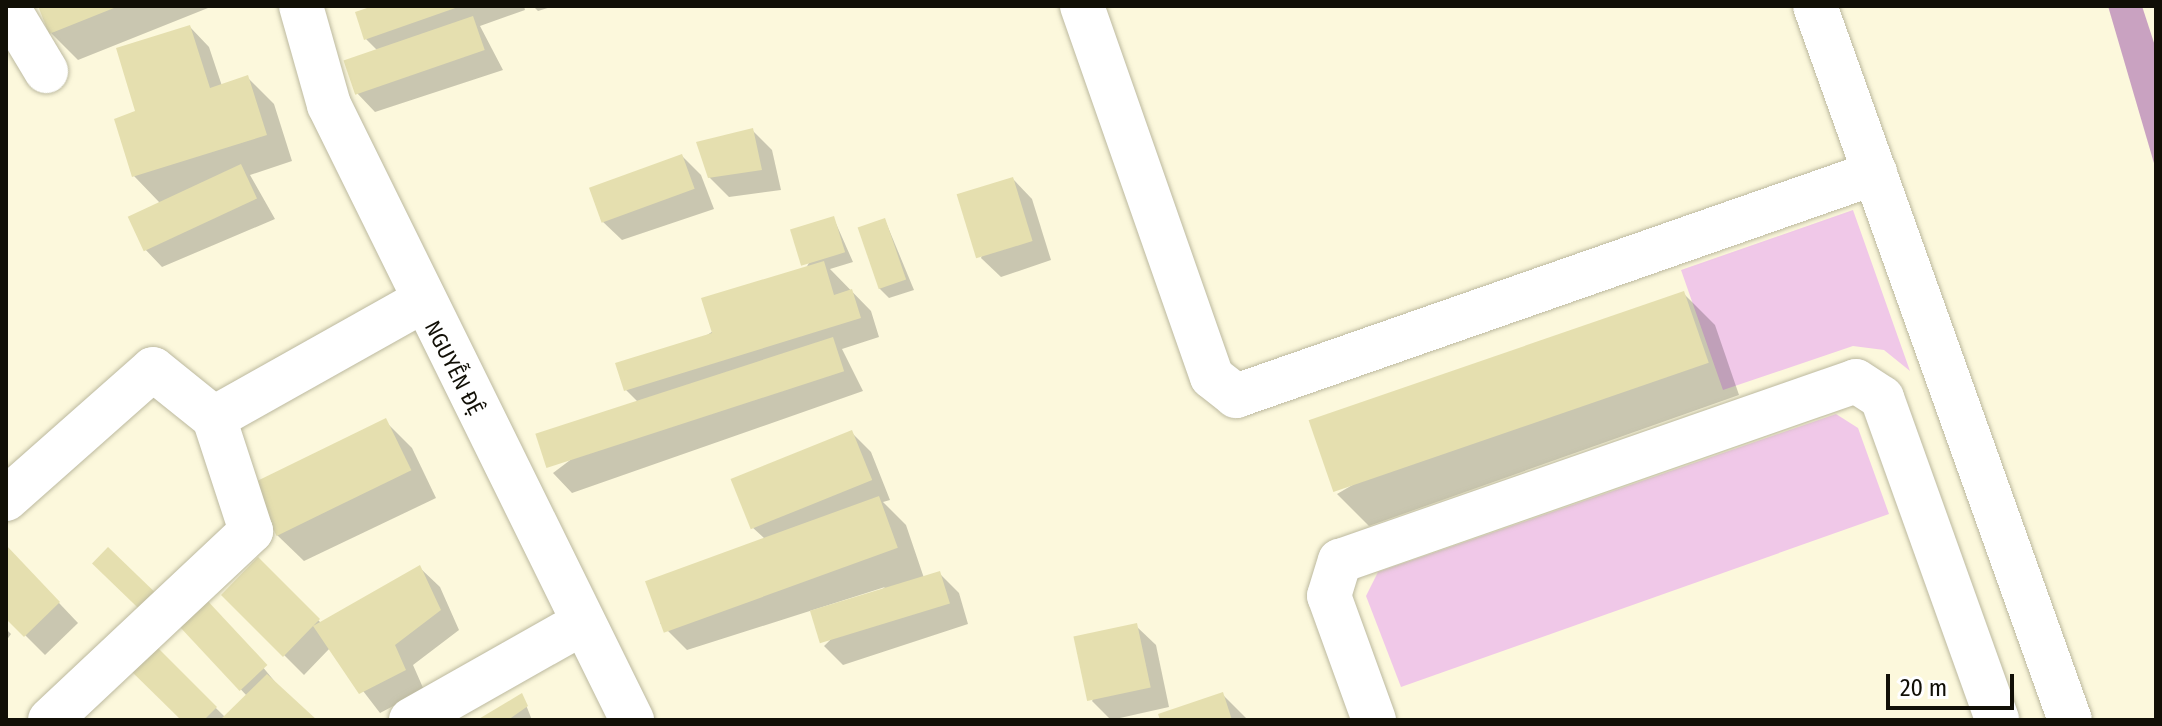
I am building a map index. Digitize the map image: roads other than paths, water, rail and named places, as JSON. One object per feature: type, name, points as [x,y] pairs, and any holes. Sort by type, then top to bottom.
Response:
[{"type":"street","points":[[7,6],[46,71]]},
{"type":"street","name":"NGUYỄN ĐỆ","points":[[301,6],[329,105],[421,302],[632,720]]},
{"type":"street","points":[[1082,6],[1212,377],[1236,396],[1875,173]]},
{"type":"street","points":[[1815,6],[2070,720]]},
{"type":"street","points":[[214,418],[421,302]]},
{"type":"street","points":[[6,499],[153,369],[214,418],[251,531],[50,720]]},
{"type":"street","points":[[1374,720],[1329,596],[1340,561],[1856,381],[1882,398],[1997,720]]},
{"type":"street","points":[[411,720],[581,624]]}]
